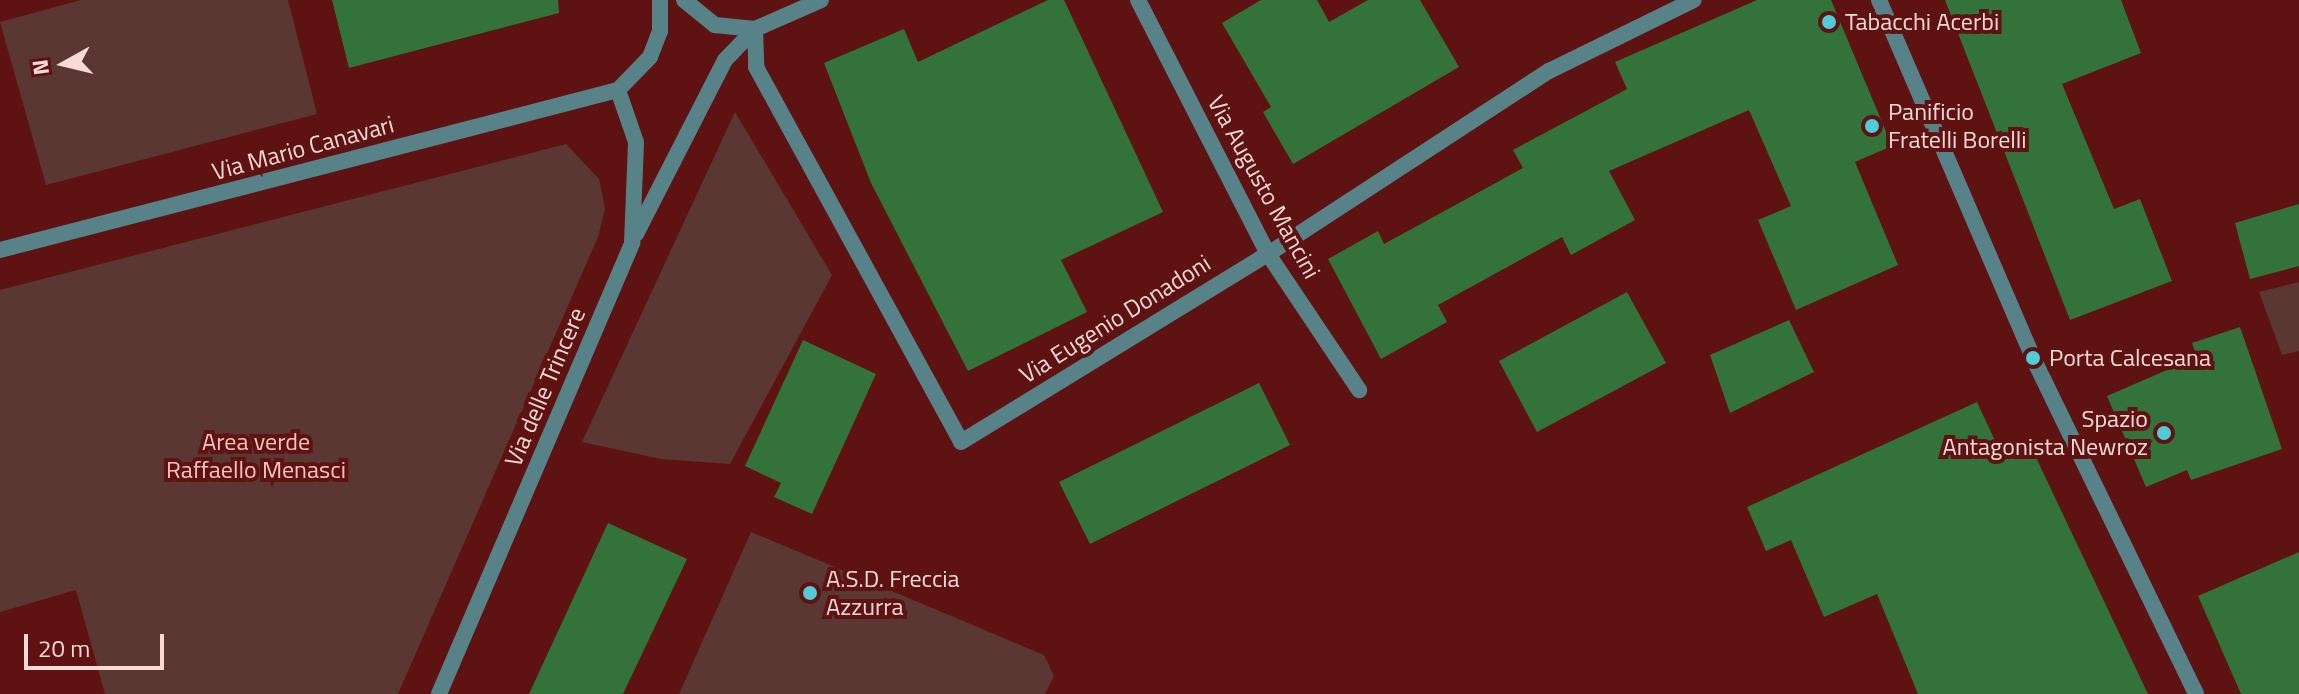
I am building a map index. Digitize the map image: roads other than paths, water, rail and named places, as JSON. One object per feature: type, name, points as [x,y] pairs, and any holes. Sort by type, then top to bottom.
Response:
[{"type":"street","points":[[618,90],[650,57],[662,21],[660,0]]},
{"type":"street","points":[[684,0],[715,25],[755,29]]},
{"type":"street","points":[[632,243],[711,80],[755,29],[821,0]]},
{"type":"street","name":"Via Augusto Mancini","points":[[1138,0],[1268,254],[1359,390]]},
{"type":"street","name":"Via Eugenio Donadoni","points":[[755,29],[756,67],[961,442],[1268,254],[1549,71],[1694,0]]},
{"type":"street","points":[[1879,0],[2033,358],[2196,694]]},
{"type":"street","name":"Via delle Trincere","points":[[439,694],[632,243],[636,142],[618,90]]},
{"type":"street","name":"Via Mario Canavari","points":[[0,250],[618,90]]},
{"type":"place","name":"Tabacchi Acerbi","points":[[1829,22]]},
{"type":"place","name":"Panificio Fratelli Borelli","points":[[1872,126]]},
{"type":"place","name":"Porta Calcesana","points":[[2033,358]]},
{"type":"place","name":"Spazio Antagonista Newroz","points":[[2164,433]]},
{"type":"place","name":"A.S.D. Freccia Azzurra","points":[[810,593]]},
{"type":"park label","name":"Area verde Raffaello Menasci","points":[[256,456]]}]
